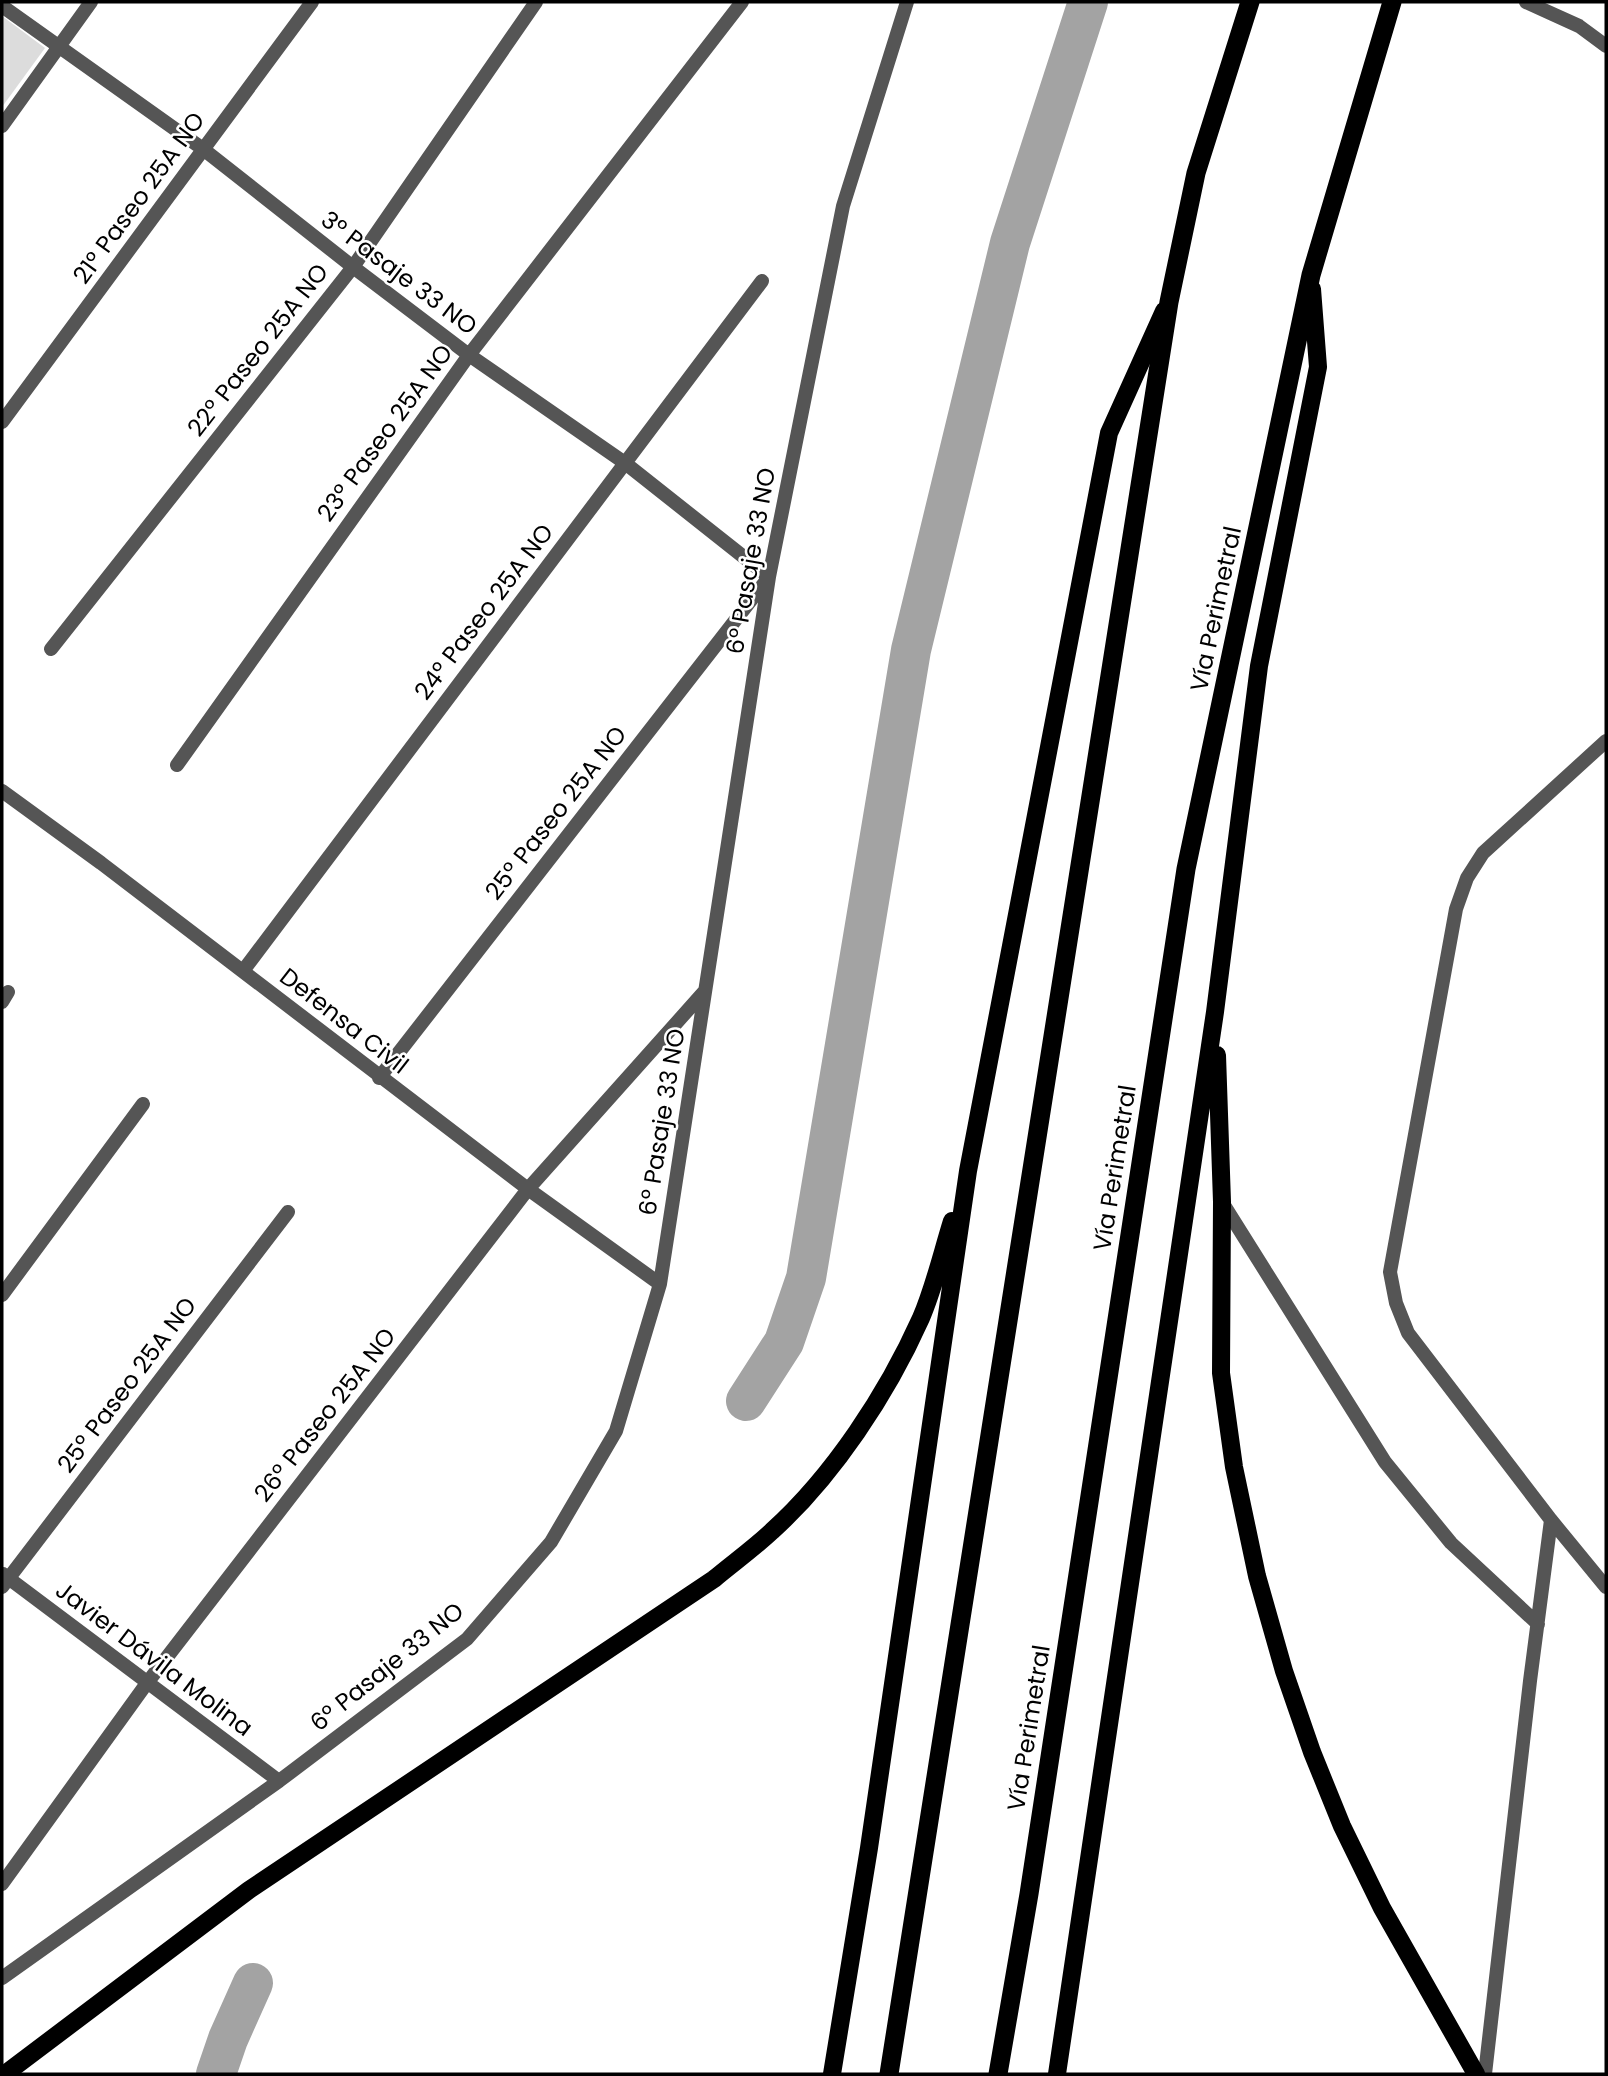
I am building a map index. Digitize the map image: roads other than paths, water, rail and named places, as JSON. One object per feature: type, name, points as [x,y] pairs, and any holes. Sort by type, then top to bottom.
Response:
[{"type":"highway","points":[[889,2074],[1169,302],[1196,173],[1250,2]]},
{"type":"highway","name":"Vía Perimetral","points":[[998,2074],[1029,1894],[1186,869],[1311,275],[1392,2]]},
{"type":"main road","name":"Vía Perimetral","points":[[1057,2074],[1215,1012],[1259,666],[1318,367],[1311,275]]},
{"type":"main road","points":[[832,2074],[869,1848],[968,1171],[1109,433],[1169,302]]},
{"type":"main road","points":[[1215,1012],[1222,1202],[1221,1373],[1234,1467],[1254,1562],[1280,1659],[1312,1752],[1342,1826],[1382,1908],[1476,2074]]},
{"type":"main road","points":[[5,2074],[249,1890],[682,1600],[773,1531],[826,1473],[859,1430],[888,1384],[922,1316],[968,1171]]},
{"type":"street","points":[[2,126],[91,2]]},
{"type":"street","name":"21º Paseo 25A NO","points":[[2,422],[312,2]]},
{"type":"street","name":"22º Paseo 25A NO","points":[[51,649],[353,267],[536,2]]},
{"type":"street","name":"23º Paseo 25A NO","points":[[177,765],[469,355],[742,2]]},
{"type":"street","name":"6º Pasaje 33 NO","points":[[2,1978],[279,1781],[467,1639],[551,1542],[616,1431],[660,1284],[769,577],[843,206],[907,2]]},
{"type":"street","points":[[1526,2],[1579,26],[1606,46]]},
{"type":"street","name":"3º Pasaje 33 NO","points":[[2,6],[203,149],[469,355],[625,463],[769,577]]},
{"type":"street","name":"24º Paseo 25A NO","points":[[243,971],[762,281]]},
{"type":"street","name":"25º Paseo 25A NO","points":[[379,1078],[769,577]]},
{"type":"street","points":[[1606,741],[1483,853],[1467,878],[1456,909],[1390,1272],[1396,1303],[1408,1333],[1550,1520],[1606,1587]]},
{"type":"street","name":"Defensa Civil","points":[[2,791],[243,971],[379,1078],[660,1284]]},
{"type":"street","name":"26º Paseo 25A NO","points":[[2,1884],[147,1683],[528,1189],[705,991]]},
{"type":"street","points":[[2,1295],[143,1104]]},
{"type":"street","points":[[1222,1202],[1385,1462],[1451,1543],[1538,1624]]},
{"type":"street","name":"25º Paseo 25A NO","points":[[4,1579],[288,1212]]},
{"type":"street","points":[[1485,2074],[1550,1520]]},
{"type":"street","name":"Javier Dávila Molina","points":[[4,1579],[279,1781]]},
{"type":"waterway","points":[[746,1401],[784,1342],[806,1278],[911,650],[1010,243],[1088,2]]},
{"type":"waterway","points":[[216,2074],[253,1983]]}]
